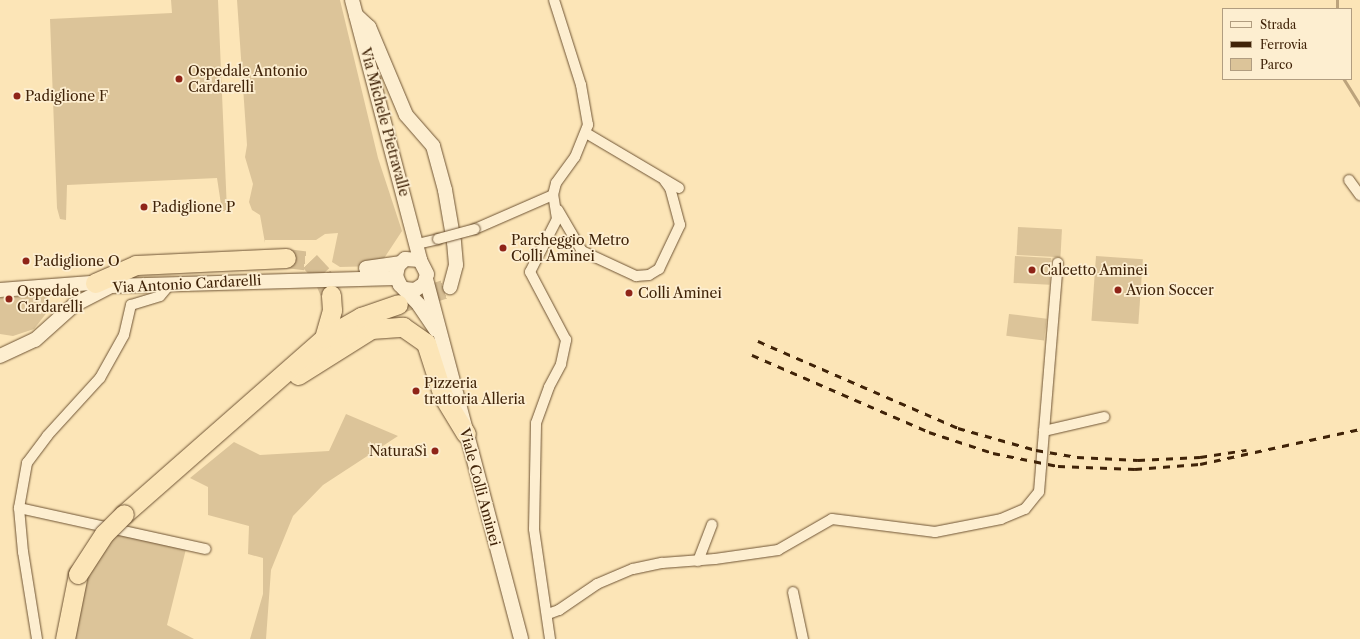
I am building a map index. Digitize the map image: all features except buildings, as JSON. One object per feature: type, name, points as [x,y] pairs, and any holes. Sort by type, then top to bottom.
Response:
[{"type":"highway","points":[[95,283],[136,266],[286,258]]},
{"type":"highway","points":[[65,639],[78,574],[104,534],[124,514],[266,391],[324,338],[360,317],[400,290]]},
{"type":"highway","points":[[324,338],[332,310],[331,295]]},
{"type":"highway","points":[[266,391],[286,383],[339,347],[371,329],[404,327],[426,343],[443,396],[466,434]]},
{"type":"main road","name":"Via Michele Pietravalle","points":[[352,0],[420,260]]},
{"type":"main road","points":[[356,15],[371,32],[401,106],[427,138],[435,153],[446,190],[454,242],[456,265],[450,288]]},
{"type":"main road","points":[[400,290],[415,290],[426,279],[427,269],[420,260],[410,258],[400,264],[400,290],[440,336]]},
{"type":"main road","name":"Via Antonio Cardarelli","points":[[0,290],[400,264]]},
{"type":"main road","name":"Viale Colli Aminei","points":[[426,279],[521,639]]},
{"type":"main road","name":"Via Antonio Cardarelli","points":[[0,356],[35,340],[74,305],[108,287],[171,283],[400,290]]},
{"type":"street","points":[[554,0],[581,85],[588,126],[575,157],[556,183],[553,195],[558,210],[582,251],[636,276],[649,275],[659,269],[680,225],[670,188],[665,181]]},
{"type":"street","points":[[586,133],[678,188]]},
{"type":"street","points":[[1349,180],[1360,195]]},
{"type":"street","points":[[417,244],[475,229],[553,195]]},
{"type":"street","points":[[550,639],[548,614],[534,529],[536,423],[549,387],[560,364],[566,340],[530,272],[557,219],[558,210]]},
{"type":"street","points":[[548,614],[559,610],[597,584],[633,569],[662,563],[698,560],[786,548],[822,522],[832,519],[935,532],[1016,514],[1031,505],[1039,492],[1058,263]]},
{"type":"street","points":[[37,639],[22,552],[20,508],[22,485],[32,454],[100,378],[124,335],[131,305],[160,296],[171,283]]},
{"type":"street","points":[[1044,431],[1104,417]]},
{"type":"street","points":[[20,508],[206,548]]},
{"type":"street","points":[[698,560],[712,525]]},
{"type":"street","points":[[793,592],[803,639]]},
{"type":"green space","points":[[171,0],[218,0],[227,211],[222,211],[217,178],[67,185],[66,220],[60,219],[57,208],[50,19],[172,13]]},
{"type":"green space","points":[[237,0],[340,0],[378,158],[402,231],[379,266],[340,267],[332,262],[338,233],[325,234],[316,240],[265,240],[265,243],[260,215],[252,210],[249,202],[253,184],[245,157],[247,145]]},
{"type":"green space","points":[[1018,227],[1062,229],[1060,257],[1017,255]]},
{"type":"green space","name":"Calcetto Aminei","points":[[1015,256],[1051,258],[1050,285],[1014,283]]},
{"type":"green space","name":"Avion Soccer","points":[[1096,256],[1143,259],[1138,324],[1091,321]]},
{"type":"green space","points":[[47,295],[48,311],[34,329],[13,336],[0,334],[0,298]]},
{"type":"green space","points":[[1009,314],[1047,319],[1044,340],[1006,336]]},
{"type":"green space","points":[[346,414],[398,436],[323,485],[293,516],[271,570],[266,639],[250,639],[263,594],[263,558],[248,554],[249,526],[208,515],[208,487],[190,478],[234,442],[260,455],[329,451]]},
{"type":"green space","points":[[117,534],[186,549],[167,625],[194,639],[74,639],[81,601],[93,566]]},
{"type":"waterway","points":[[1337,0],[1337,8]]},
{"type":"waterway","points":[[1345,80],[1360,105]]},
{"type":"tunnel","points":[[286,258],[310,261],[322,274],[331,295]]},
{"type":"tunnel","points":[[398,304],[450,287]]},
{"type":"railway","points":[[758,341],[958,428],[1036,450],[1077,457],[1138,460],[1200,457],[1246,450]]},
{"type":"railway","points":[[752,355],[929,432],[993,453],[1058,466],[1135,469],[1200,464],[1360,429]]},
{"type":"place","name":"Ospedale Antonio Cardarelli","points":[[179,79]]},
{"type":"place","name":"Padiglione F","points":[[17,96]]},
{"type":"place","name":"Padiglione P","points":[[144,207]]},
{"type":"place","name":"Parcheggio Metro Colli Aminei","points":[[503,248]]},
{"type":"place","name":"Padiglione O","points":[[26,261]]},
{"type":"place","name":"Calcetto Aminei","points":[[1032,270]]},
{"type":"place","name":"Avion Soccer","points":[[1118,290]]},
{"type":"place","name":"Colli Aminei","points":[[629,293]]},
{"type":"place","name":"Ospedale Cardarelli","points":[[9,299]]},
{"type":"place","name":"Pizzeria trattoria Alleria","points":[[416,391]]},
{"type":"place","name":"NaturaSì","points":[[435,451]]}]
